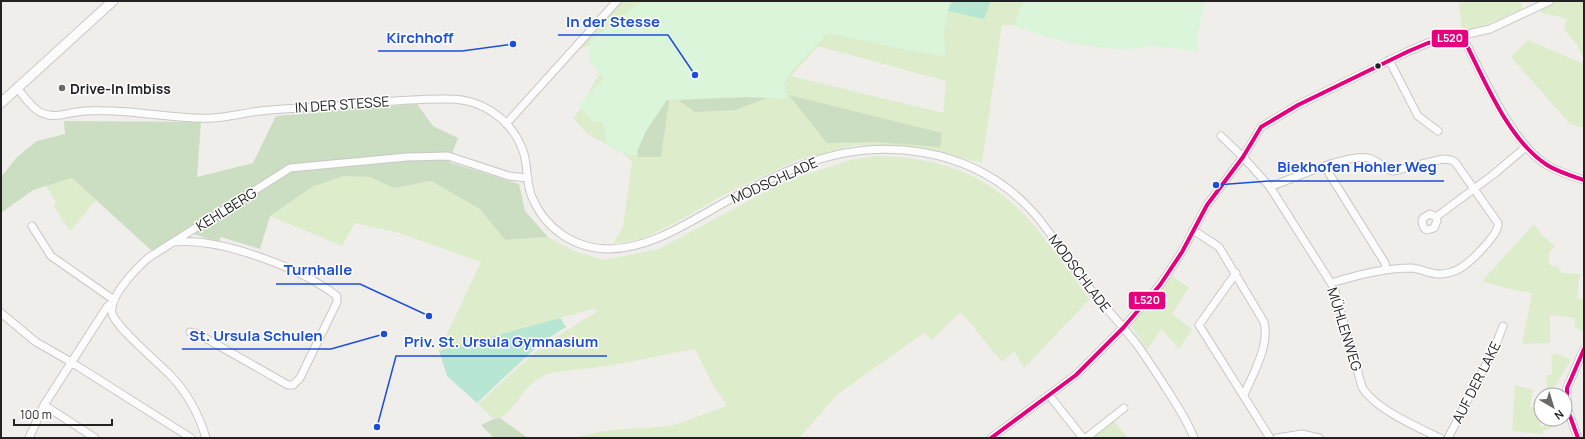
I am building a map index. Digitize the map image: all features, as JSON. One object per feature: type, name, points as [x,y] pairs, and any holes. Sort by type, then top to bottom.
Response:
[{"type":"street","points":[[1,103],[113,1]]},
{"type":"street","points":[[506,124],[617,1]]},
{"type":"street","points":[[991,438],[1076,375],[1123,328],[1160,285],[1182,252],[1207,206],[1243,157],[1258,131],[1266,124],[1298,105],[1390,60],[1428,44],[1490,29],[1550,1]]},
{"type":"street","points":[[1462,36],[1506,118],[1526,147],[1546,165],[1567,175],[1584,180]]},
{"type":"street","points":[[1390,60],[1418,116],[1438,131]]},
{"type":"street","name":"IN DER STESSE","points":[[17,88],[34,109],[49,116],[81,111],[115,111],[208,119],[237,116],[265,110],[422,98],[456,99],[481,104],[506,124]]},
{"type":"street","name":"MODSCHLADE","points":[[506,124],[521,146],[526,158],[530,190],[535,203],[544,218],[565,238],[585,246],[613,249],[638,245],[658,238],[755,186],[803,165],[828,157],[871,149],[916,150],[940,155],[964,164],[993,179],[1031,209],[1079,276],[1138,345],[1186,420],[1194,438]]},
{"type":"street","name":"MÜHLENWEG","points":[[1221,136],[1243,157],[1270,187],[1335,290],[1349,345],[1365,392],[1388,410],[1440,438]]},
{"type":"street","points":[[1436,217],[1474,189],[1526,147]]},
{"type":"street","name":"KEHLBERG","points":[[29,438],[44,405],[107,307],[114,300],[135,269],[154,254],[290,168],[407,157],[448,156],[509,176],[528,178]]},
{"type":"street","points":[[1270,187],[1335,162],[1367,157],[1393,172],[1443,159],[1451,160],[1455,162],[1497,219],[1499,226],[1475,257],[1464,266],[1442,274],[1430,274],[1417,268],[1386,270],[1331,283]]},
{"type":"street","points":[[1325,166],[1385,263],[1386,270]]},
{"type":"street","points":[[32,226],[51,256],[114,300],[112,312],[116,321],[173,378],[191,401],[206,438]]},
{"type":"street","points":[[1194,230],[1219,247],[1236,273],[1264,322],[1267,331],[1254,372],[1244,395]]},
{"type":"street","points":[[173,243],[184,242],[219,246],[249,255],[296,272],[327,288],[337,296],[337,302],[300,378],[293,385],[288,385],[200,335],[190,332]]},
{"type":"street","points":[[1236,273],[1199,325],[1270,438]]},
{"type":"street","points":[[1,312],[36,342],[71,362],[191,438]]},
{"type":"street","name":"AUF DER LAKE","points":[[1448,438],[1495,347],[1503,326]]},
{"type":"street","points":[[1578,438],[1567,408],[1567,388],[1584,349]]},
{"type":"street","points":[[1049,395],[1085,438],[1124,408]]},
{"type":"street","points":[[44,405],[95,438]]},
{"type":"street","points":[[1277,438],[1302,434],[1320,438]]},
{"type":"green space","points":[[620,1],[782,1],[661,85],[638,157],[661,157],[671,90],[802,1],[1047,1],[1041,26],[1002,25],[982,163],[936,152],[896,146],[856,145],[797,160],[725,194],[675,223],[641,239],[613,244],[623,227],[632,162],[623,153],[587,134],[573,117],[580,110],[597,78],[615,57],[604,41],[574,51]],"holes":[[[818,46],[946,81],[943,113],[791,76]]]},
{"type":"green space","points":[[642,1],[950,1],[944,32],[945,56],[911,51],[828,33],[791,72],[784,83],[786,93],[788,95],[784,99],[746,97],[667,100],[646,131],[635,156],[607,146],[603,122],[592,121],[579,104],[604,79],[589,60],[590,41]]},
{"type":"green space","points":[[952,1],[991,1],[984,19],[948,11]]},
{"type":"green space","points":[[1024,1],[1205,1],[1197,37],[1198,51],[1153,46],[1128,50],[1068,43],[1013,26]]},
{"type":"green space","points":[[1459,1],[1520,1],[1523,9],[1491,23],[1462,32]]},
{"type":"green space","points":[[1556,1],[1584,1],[1584,59],[1577,45],[1564,29],[1567,19],[1539,12],[1544,6]]},
{"type":"green space","points":[[1528,40],[1584,64],[1584,128],[1570,124],[1511,57]]},
{"type":"green space","points":[[671,90],[661,157],[638,157],[634,111]]},
{"type":"green space","points":[[789,95],[942,133],[940,147],[875,142],[827,143]]},
{"type":"green space","points":[[772,96],[736,110],[695,112],[678,100]]},
{"type":"green space","points":[[417,104],[433,126],[458,138],[449,162],[519,184],[525,211],[548,237],[505,240],[480,209],[431,181],[394,188],[370,177],[343,176],[312,187],[270,216],[260,249],[221,237],[219,242],[184,231],[152,251],[72,178],[33,190],[1,213],[1,177],[17,157],[37,141],[65,134],[64,121],[201,122],[197,177],[253,163],[276,116]]},
{"type":"green space","points":[[877,156],[905,158],[953,168],[974,177],[994,189],[1013,204],[1031,222],[1090,299],[1024,368],[1014,351],[1002,362],[961,312],[932,340],[924,333],[838,394],[799,438],[571,438],[610,430],[671,426],[727,406],[713,385],[695,349],[607,366],[548,374],[535,381],[507,413],[494,419],[478,404],[543,345],[598,311],[593,309],[439,351],[481,262],[399,233],[355,223],[342,246],[270,216],[312,187],[343,176],[370,177],[394,188],[431,181],[480,209],[505,240],[548,237],[574,251],[604,260],[659,249],[783,182],[851,160]]},
{"type":"green space","points":[[72,178],[96,200],[70,231],[54,206],[56,203],[46,186]]},
{"type":"green space","points":[[1534,224],[1542,235],[1555,246],[1549,255],[1551,266],[1557,266],[1563,273],[1582,274],[1579,279],[1577,298],[1584,299],[1584,332],[1574,326],[1575,318],[1550,315],[1550,343],[1522,344],[1532,293],[1510,289],[1482,281]]},
{"type":"green space","points":[[1172,276],[1189,288],[1172,314],[1192,329],[1179,349],[1161,329],[1147,350],[1132,327],[1135,320]]},
{"type":"green space","points":[[560,318],[566,327],[542,342],[477,403],[447,376],[439,351]]},
{"type":"green space","points":[[1558,354],[1571,360],[1555,386],[1547,387],[1546,376],[1552,374],[1551,355]]},
{"type":"green space","points":[[1515,385],[1533,390],[1530,407],[1533,408],[1533,427],[1553,427],[1543,431],[1543,434],[1512,431]]},
{"type":"green space","points":[[500,418],[528,438],[494,438],[481,425]]},
{"type":"green space","points":[[1113,420],[1128,438],[1097,438],[1095,435]]},
{"type":"transit line","name":"L520","points":[[991,438],[1076,375],[1123,328],[1160,285],[1182,252],[1207,205],[1243,157],[1261,127],[1298,105],[1409,51],[1428,43],[1462,36],[1508,124],[1520,140],[1533,154],[1547,165],[1560,172],[1584,180]]},
{"type":"transit line","name":"L520","points":[[1578,438],[1567,408],[1567,388],[1584,349]]},
{"type":"place","name":"Kirchhoff","points":[[513,44]]},
{"type":"place","name":"In der Stesse","points":[[695,75]]},
{"type":"place","name":"Drive-In Imbiss","points":[[62,88]]},
{"type":"place","name":"Biekhofen Hohler Weg","points":[[1216,185]]},
{"type":"place","name":"Turnhalle","points":[[429,316]]},
{"type":"place","name":"St. Ursula Schulen","points":[[384,334]]},
{"type":"place","name":"Priv. St. Ursula Gymnasium","points":[[377,427]]}]
